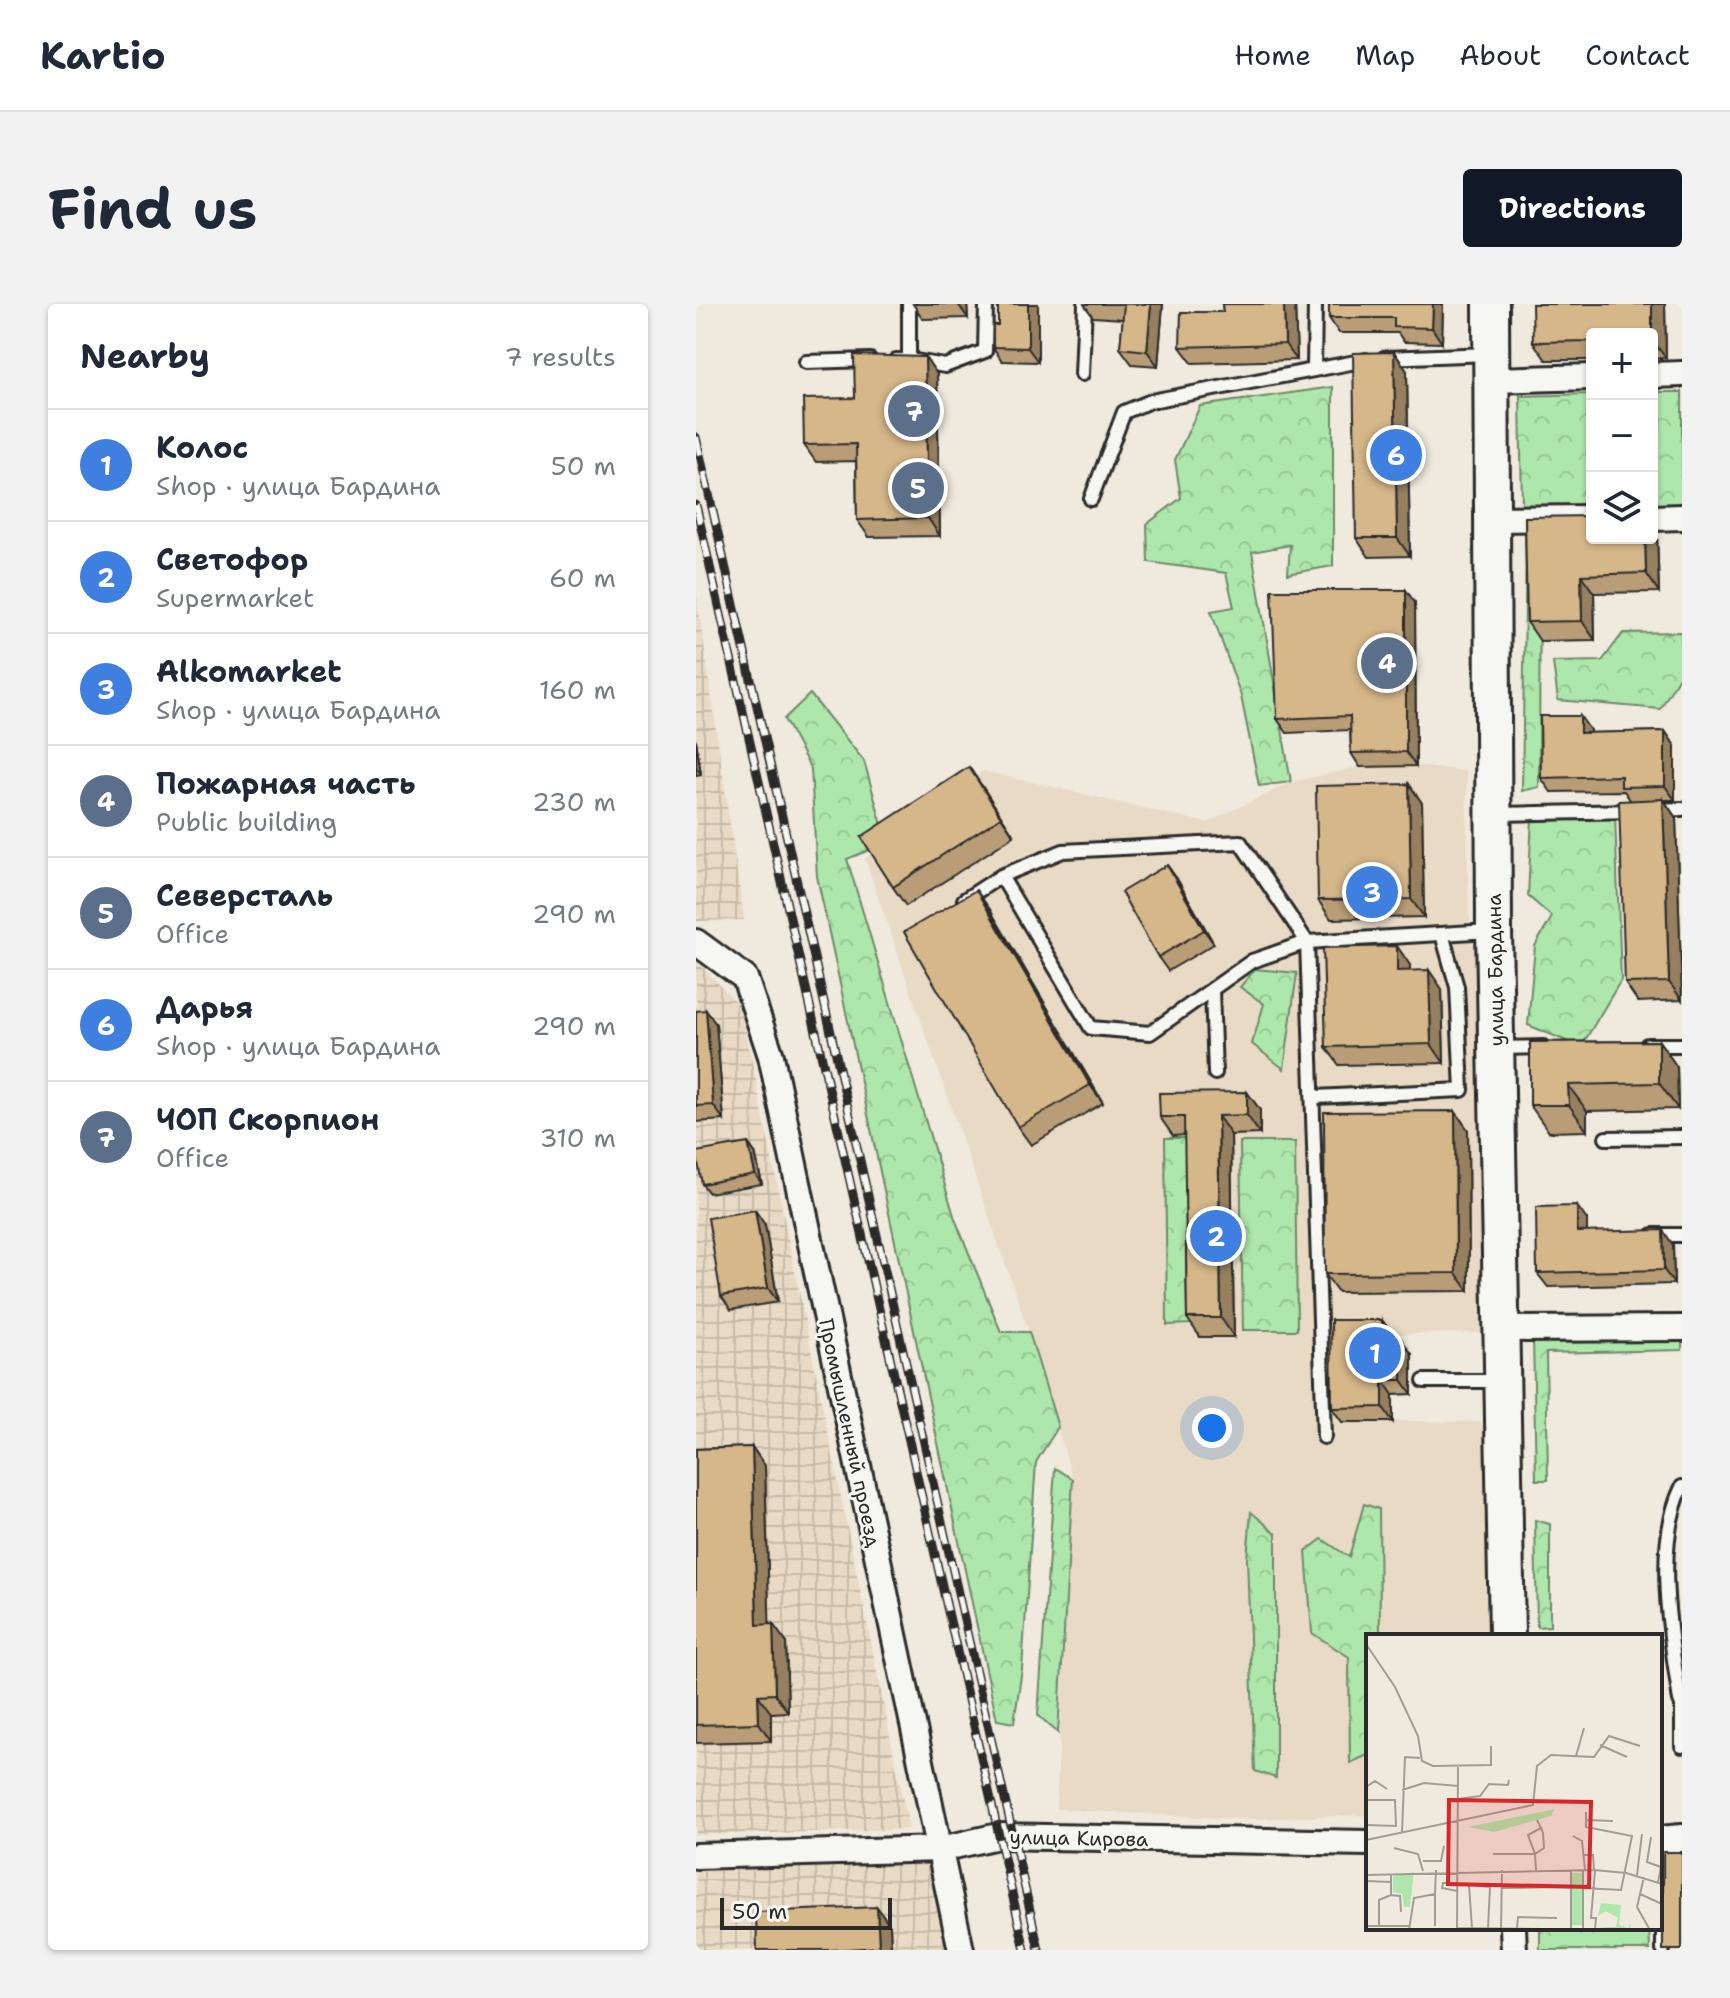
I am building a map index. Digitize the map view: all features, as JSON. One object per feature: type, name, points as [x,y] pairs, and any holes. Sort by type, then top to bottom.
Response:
[{"type":"street","name":"улица Бардина","points":[[1491,304],[1494,930],[1507,1634]]},
{"type":"street","points":[[1492,367],[1586,376]]},
{"type":"street","points":[[1658,375],[1682,374]]},
{"type":"street","points":[[1658,518],[1682,517]]},
{"type":"street","points":[[1491,519],[1586,518]]},
{"type":"street","name":"Промышленный проезд","points":[[696,942],[745,978],[771,1056],[961,1950]]},
{"type":"street","points":[[1501,1329],[1682,1328]]},
{"type":"street","name":"улица Кирова","points":[[696,1856],[941,1849],[998,1836],[1366,1843]]},
{"type":"street","points":[[1513,1930],[1514,1950]]},
{"type":"lane","points":[[909,304],[909,360]]},
{"type":"lane","points":[[806,362],[909,360],[945,366],[985,351],[986,304]]},
{"type":"lane","points":[[1082,374],[1085,304]]},
{"type":"lane","points":[[1314,369],[1315,304]]},
{"type":"lane","points":[[1091,499],[1124,412],[1151,401],[1376,359],[1492,367]]},
{"type":"lane","points":[[1493,814],[1682,809]]},
{"type":"lane","points":[[951,908],[1001,876],[1063,851],[1240,842],[1307,942],[1315,1097],[1324,1437]]},
{"type":"lane","points":[[1001,876],[1091,1028],[1150,1033],[1252,961],[1307,942],[1494,930]]},
{"type":"lane","points":[[1315,1097],[1462,1090],[1457,987],[1442,934]]},
{"type":"lane","points":[[1212,990],[1215,1073]]},
{"type":"lane","points":[[1635,1045],[1682,1045]]},
{"type":"lane","points":[[1496,1048],[1556,1047]]},
{"type":"lane","points":[[1606,1138],[1682,1137]]},
{"type":"lane","points":[[1637,1235],[1682,1235]]},
{"type":"lane","points":[[1424,1381],[1502,1381]]},
{"type":"lane","points":[[1682,1487],[1675,1502],[1668,1536],[1669,1615],[1681,1701],[1682,1746]]},
{"type":"lane","points":[[1663,1950],[1668,1843]]},
{"type":"shaded area","points":[[696,591],[744,920],[696,921]]},
{"type":"shaded area","points":[[1416,766],[1466,771],[1469,914],[1476,959],[1482,1333],[1393,1334],[1393,1421],[1484,1422],[1486,1634],[1366,1634],[1366,1815],[1239,1819],[1056,1809],[1073,1479],[1029,1332],[865,859],[984,771],[1207,823],[1291,782],[1360,767]]},
{"type":"shaded area","points":[[696,960],[741,1008],[909,1829],[696,1835]]},
{"type":"shaded area","points":[[930,1861],[950,1950],[696,1950],[696,1872]]},
{"type":"green space","points":[[1333,387],[1333,566],[1288,574],[1290,545],[1252,552],[1291,782],[1259,786],[1241,696],[1211,611],[1234,607],[1226,573],[1148,562],[1147,524],[1181,498],[1175,460],[1200,406]]},
{"type":"green space","points":[[1658,392],[1682,392],[1682,504],[1658,505]]},
{"type":"green space","points":[[1586,394],[1586,505],[1522,506],[1520,396]]},
{"type":"green space","points":[[1526,542],[1540,542],[1539,787],[1522,791]]},
{"type":"green space","points":[[1681,632],[1682,672],[1660,709],[1558,700],[1553,662],[1602,661],[1623,633]]},
{"type":"green space","points":[[810,694],[864,761],[887,843],[847,859],[955,1219],[1001,1332],[1029,1332],[1058,1427],[1036,1462],[1022,1669],[1014,1723],[997,1720],[817,876],[811,769],[784,719]]},
{"type":"green space","points":[[1615,815],[1621,980],[1581,1047],[1528,1025],[1535,946],[1552,917],[1528,896],[1532,817]]},
{"type":"green space","points":[[1255,969],[1297,973],[1284,1069],[1252,1044],[1264,1004],[1240,987]]},
{"type":"green space","points":[[1165,1138],[1188,1138],[1191,1324],[1167,1325]]},
{"type":"green space","points":[[1240,1142],[1295,1142],[1297,1330],[1243,1330]]},
{"type":"green space","points":[[1533,1338],[1682,1339],[1682,1350],[1546,1353],[1548,1480],[1536,1480]]},
{"type":"green space","points":[[1055,1468],[1073,1479],[1058,1733],[1038,1715]]},
{"type":"green space","points":[[1364,1504],[1379,1509],[1380,1634],[1366,1634],[1366,1756],[1350,1763],[1349,1657],[1312,1633],[1306,1551],[1322,1539],[1349,1557]]},
{"type":"green space","points":[[1251,1512],[1276,1533],[1276,1778],[1255,1771],[1247,1559]]},
{"type":"green space","points":[[1535,1520],[1550,1524],[1550,1626],[1537,1627]]},
{"type":"green space","points":[[1540,1930],[1649,1930],[1650,1950],[1540,1950]]},
{"type":"building","points":[[998,304],[1028,304],[1028,348],[993,347],[993,325],[998,325]]},
{"type":"building","points":[[1124,304],[1151,304],[1147,351],[1120,348]]},
{"type":"building","points":[[1222,304],[1284,304],[1285,344],[1180,347],[1181,312],[1223,312]]},
{"type":"building","points":[[1329,304],[1433,304],[1432,328],[1394,327],[1394,318],[1329,318]]},
{"type":"building","points":[[1532,304],[1652,304],[1652,328],[1586,328],[1586,341],[1533,342]]},
{"type":"building","points":[[1394,352],[1397,538],[1356,538],[1353,353]]},
{"type":"building","points":[[854,355],[925,357],[928,518],[857,520],[856,444],[804,445],[803,399],[855,398]]},
{"type":"building","points":[[1586,516],[1586,544],[1645,544],[1646,573],[1581,575],[1582,621],[1527,622],[1525,517]]},
{"type":"building","points":[[1272,590],[1406,590],[1406,752],[1351,753],[1350,716],[1277,719]]},
{"type":"building","points":[[1540,716],[1580,716],[1580,733],[1665,731],[1665,786],[1621,787],[1621,776],[1541,778]]},
{"type":"building","points":[[969,767],[1001,817],[893,887],[861,837]]},
{"type":"building","points":[[1409,784],[1411,899],[1318,900],[1316,786]]},
{"type":"building","points":[[1663,799],[1669,982],[1625,983],[1619,801]]},
{"type":"building","points":[[1167,865],[1204,930],[1158,957],[1121,892]]},
{"type":"building","points":[[976,890],[1090,1085],[1018,1127],[904,932]]},
{"type":"building","points":[[1397,946],[1397,971],[1429,970],[1431,1044],[1326,1047],[1323,948]]},
{"type":"building","points":[[706,1010],[713,1105],[696,1106],[696,1011]]},
{"type":"building","points":[[1659,1041],[1659,1083],[1568,1085],[1569,1105],[1530,1105],[1530,1042]]},
{"type":"building","points":[[1247,1092],[1247,1115],[1218,1116],[1221,1318],[1187,1318],[1184,1117],[1160,1117],[1159,1093]]},
{"type":"building","points":[[1455,1111],[1456,1273],[1325,1274],[1324,1112]]},
{"type":"building","points":[[748,1143],[755,1174],[702,1184],[696,1152]]},
{"type":"building","points":[[1577,1206],[1577,1232],[1663,1230],[1664,1270],[1537,1273],[1536,1207]]},
{"type":"building","points":[[755,1210],[768,1288],[721,1296],[708,1218]]},
{"type":"building","points":[[1331,1320],[1382,1320],[1383,1340],[1402,1340],[1402,1380],[1383,1380],[1383,1407],[1332,1408]]},
{"type":"building","points":[[752,1447],[757,1625],[773,1624],[775,1694],[758,1695],[759,1723],[696,1725],[696,1449]]},
{"type":"building","points":[[1663,1852],[1682,1852],[1682,1950],[1663,1950]]},
{"type":"building","points":[[877,1907],[879,1947],[757,1950],[756,1912]]},
{"type":"railway","points":[[696,437],[1039,1950]]},
{"type":"railway","points":[[696,505],[1025,1950]]},
{"type":"place","name":"ЧОП Скорпион","points":[[914,411]]},
{"type":"place","name":"Дарья","points":[[1396,455]]},
{"type":"place","name":"Северсталь","points":[[918,488]]},
{"type":"place","name":"Пожарная часть","points":[[1387,663]]},
{"type":"place","name":"Alkomarket","points":[[1372,892]]},
{"type":"place","name":"Светофор","points":[[1216,1236]]},
{"type":"place","name":"Колос","points":[[1375,1353]]}]
